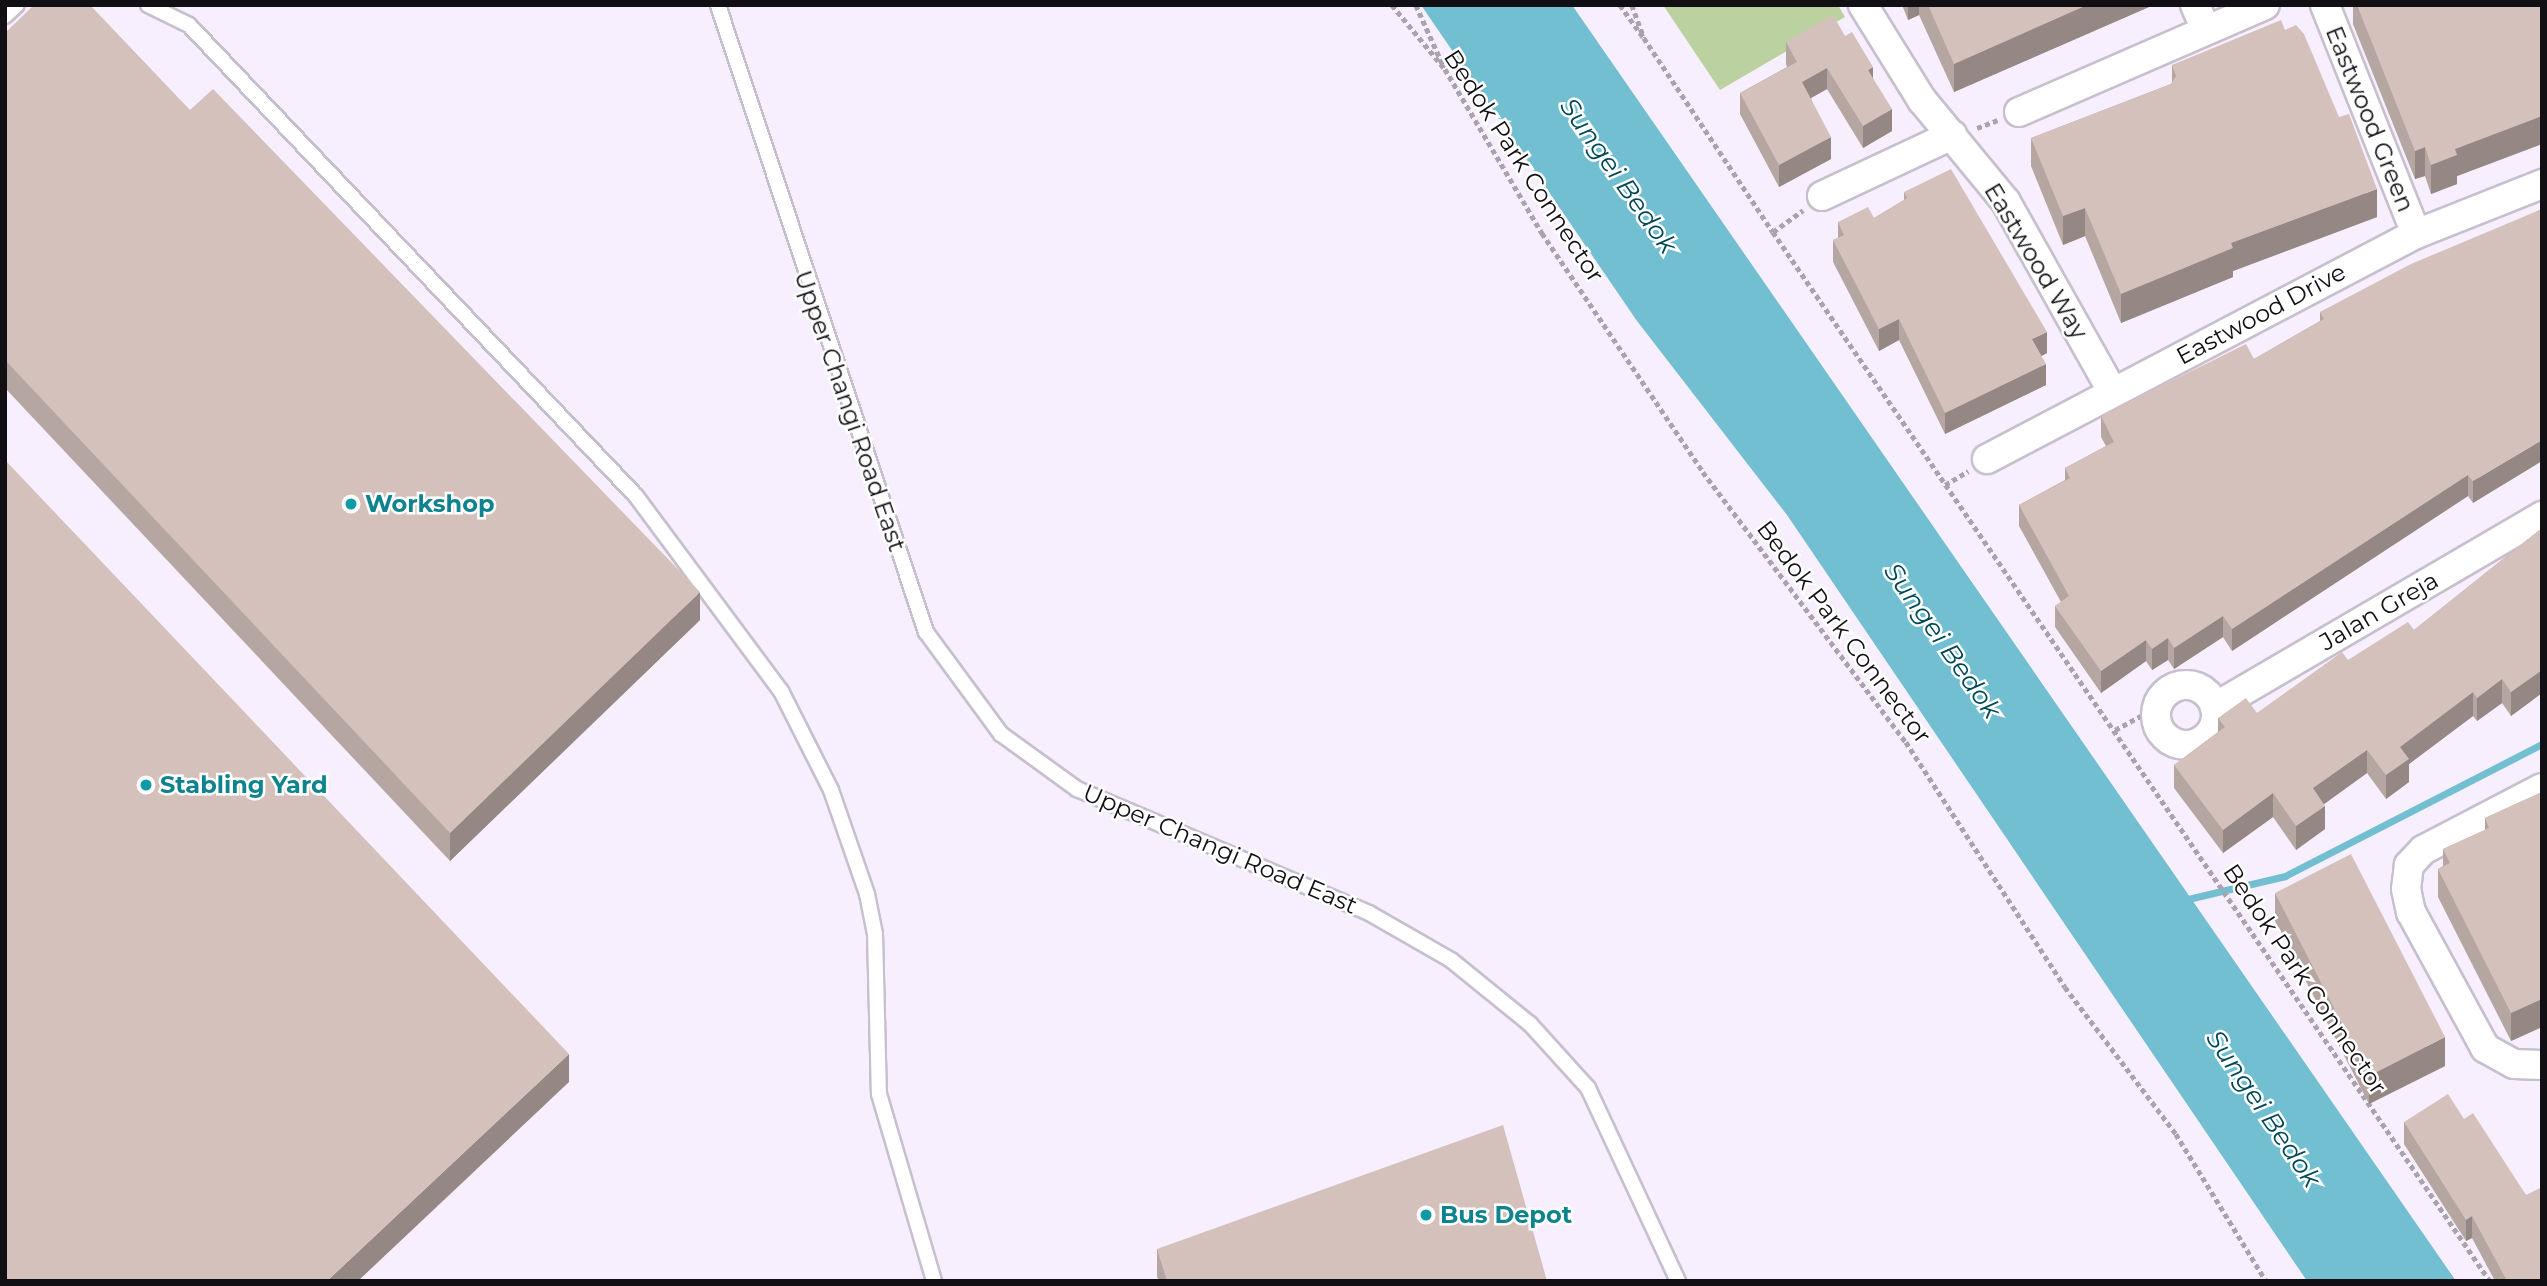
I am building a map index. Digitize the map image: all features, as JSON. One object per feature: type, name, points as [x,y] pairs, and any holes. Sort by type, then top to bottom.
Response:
[{"type":"street","name":"Eastwood Way","points":[[1863,5],[1922,100],[2016,218],[2112,391]]},
{"type":"street","points":[[2018,112],[2200,18],[2265,5]]},
{"type":"street","name":"Eastwood Green","points":[[2325,5],[2416,234]]},
{"type":"street","points":[[1822,196],[1952,135]]},
{"type":"street","name":"Eastwood Drive","points":[[1987,459],[2112,391],[2416,234],[2542,184]]},
{"type":"street","name":"Jalan Greja","points":[[2215,707],[2542,516]]},
{"type":"street","points":[[2186,685],[2204,691],[2215,707],[2209,736],[2190,745],[2163,735],[2157,707],[2167,691],[2186,685]]},
{"type":"street","points":[[2542,788],[2423,849],[2409,865],[2406,888],[2411,912],[2484,1048],[2514,1064],[2542,1065]]},
{"type":"lane","points":[[5,16],[17,5]]},
{"type":"lane","points":[[148,5],[174,14],[196,32],[636,496],[781,691],[831,790],[867,894],[877,970],[878,1094],[934,1281]]},
{"type":"lane","name":"Upper Changi Road East","points":[[718,5],[926,632],[1001,734],[1077,789],[1369,913],[1480,984],[1530,1024],[1588,1088],[1678,1281]]},
{"type":"path","name":"Bedok Park Connector","points":[[1392,5],[1445,69],[1542,233],[1703,472],[1906,742],[2065,987],[2176,1134],[2266,1281]]},
{"type":"path","points":[[1416,5],[1445,69]]},
{"type":"path","name":"Bedok Park Connector","points":[[1620,5],[2490,1281]]},
{"type":"path","name":"Bedok Park Connector","points":[[1632,5],[1644,38]]},
{"type":"path","points":[[1773,232],[1822,196]]},
{"type":"path","points":[[2115,730],[2157,707]]},
{"type":"green space","points":[[1663,5],[1838,5],[1845,17],[1720,90]]},
{"type":"water","name":"Sungei Bedok","points":[[1421,5],[1572,5],[2456,1281],[2307,1281],[1787,515],[1637,321]]},
{"type":"building","name":"Workshop","points":[[34,5],[90,5],[190,110],[213,89],[700,592],[450,833],[5,360],[5,33]]},
{"type":"building","points":[[1928,5],[2087,5],[1954,64]]},
{"type":"building","points":[[2357,5],[2542,5],[2542,116],[2455,149],[2457,155],[2431,165],[2425,147],[2415,151]]},
{"type":"building","points":[[1833,15],[1845,36],[1852,32],[1873,67],[1868,70],[1892,109],[1863,126],[1827,68],[1802,82],[1831,137],[1779,165],[1740,93],[1797,62],[1786,42]]},
{"type":"building","points":[[2281,20],[2285,30],[2296,25],[2304,34],[2339,117],[2349,114],[2377,189],[2231,243],[2233,248],[2121,294],[2085,208],[2063,216],[2031,138],[2171,84],[2176,76],[2172,65]]},
{"type":"building","points":[[1951,169],[2047,332],[2032,339],[2046,364],[1945,413],[1899,319],[1879,329],[1833,240],[1844,235],[1838,222],[1868,207],[1874,218],[1907,198],[1904,192]]},
{"type":"building","points":[[2542,209],[2542,440],[2473,481],[2468,475],[2232,629],[2223,616],[2174,648],[2168,638],[2152,649],[2146,640],[2101,671],[2055,606],[2069,596],[2019,505],[2070,478],[2065,468],[2114,442],[2101,416],[2246,344],[2254,359],[2324,319],[2320,312],[2411,264]]},
{"type":"building","name":"Stabling Yard","points":[[5,460],[569,1054],[327,1281],[5,1281]]},
{"type":"building","points":[[2542,528],[2542,670],[2511,692],[2502,679],[2477,698],[2473,692],[2400,747],[2409,759],[2386,775],[2367,750],[2313,788],[2325,806],[2296,826],[2273,793],[2223,830],[2174,765],[2225,727],[2218,718],[2246,698],[2257,713],[2342,652],[2348,660],[2408,622],[2414,630]]},
{"type":"building","points":[[2542,792],[2542,999],[2511,1013],[2438,869],[2450,863],[2443,849],[2489,828],[2485,818]]},
{"type":"building","points":[[2351,854],[2445,1037],[2369,1076],[2275,893]]},
{"type":"building","points":[[2448,1094],[2464,1119],[2473,1113],[2526,1195],[2542,1187],[2542,1281],[2507,1281],[2472,1216],[2466,1220],[2404,1122]]},
{"type":"building","name":"Bus Depot","points":[[1503,1125],[1547,1281],[1167,1281],[1157,1249]]},
{"type":"waterway","points":[[2188,899],[2285,876],[2542,744]]},
{"type":"place","name":"Workshop","points":[[351,504]]},
{"type":"place","name":"Stabling Yard","points":[[146,785]]},
{"type":"place","name":"Bus Depot","points":[[1426,1215]]}]
